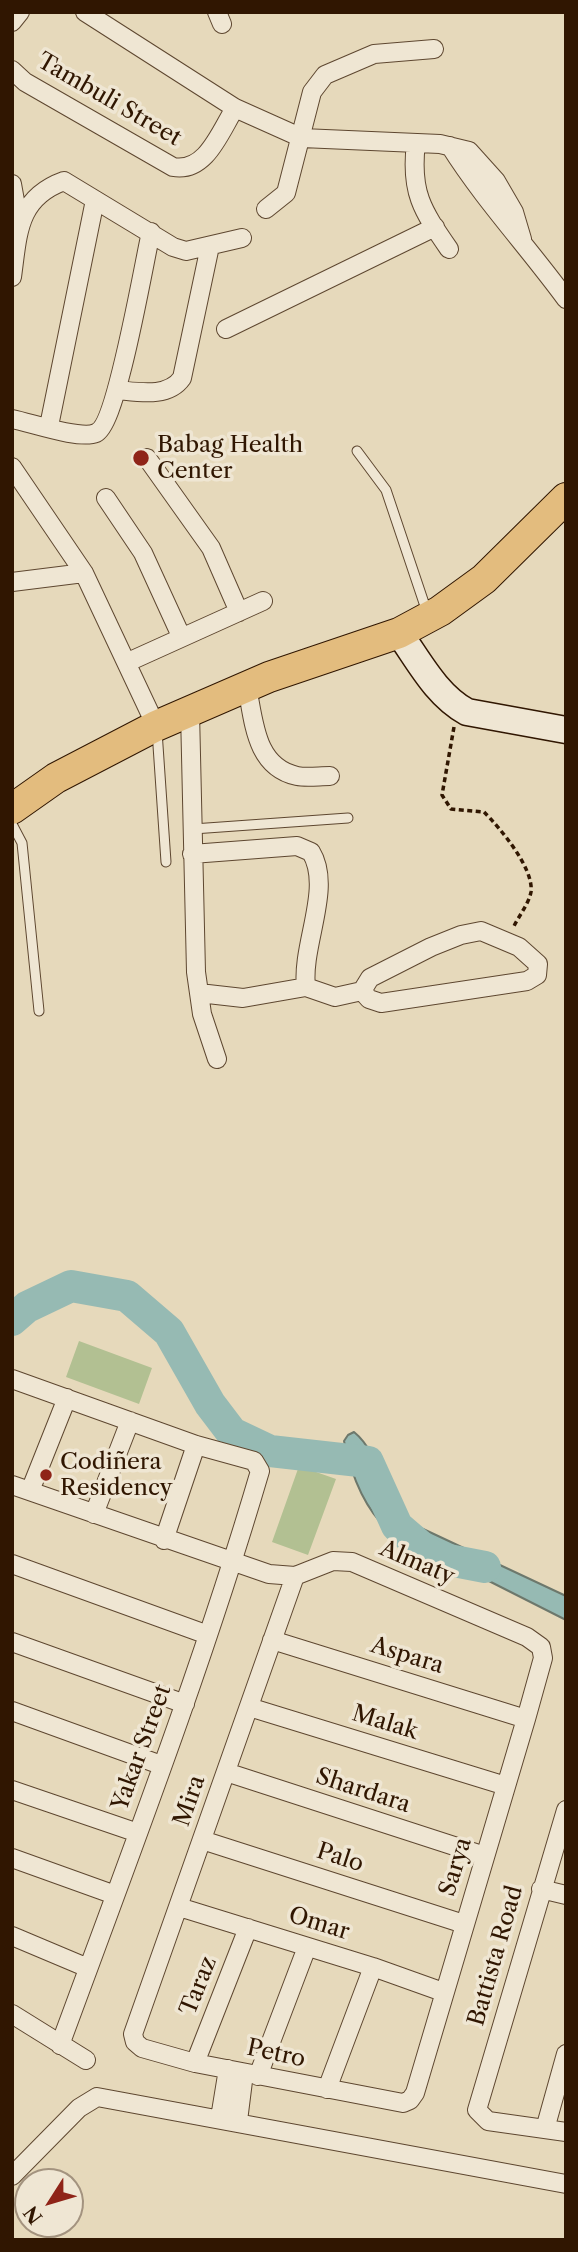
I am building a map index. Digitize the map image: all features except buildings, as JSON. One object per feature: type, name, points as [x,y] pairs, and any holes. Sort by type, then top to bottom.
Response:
[{"type":"main road","points":[[12,809],[56,778],[156,726],[247,687],[399,633],[429,617],[484,579],[566,498]]},
{"type":"street","points":[[12,22],[20,12]]},
{"type":"street","points":[[85,12],[235,108],[302,138],[450,146],[502,219],[522,239],[566,299]]},
{"type":"street","points":[[266,209],[286,193],[312,92],[325,75],[374,54],[435,49]]},
{"type":"street","name":"Tambuli Street","points":[[12,70],[25,82],[173,167],[186,169],[201,162],[235,108]]},
{"type":"street","points":[[416,144],[412,174],[419,199],[449,249]]},
{"type":"street","points":[[19,223],[33,198],[46,187],[64,181],[173,247],[186,251],[242,238]]},
{"type":"street","points":[[12,184],[19,223],[12,277]]},
{"type":"street","points":[[49,426],[95,200]]},
{"type":"street","points":[[226,329],[435,227]]},
{"type":"street","points":[[12,419],[86,436],[100,432],[107,424],[117,390],[150,232]]},
{"type":"street","points":[[117,390],[145,393],[168,390],[182,378],[209,246]]},
{"type":"street","points":[[147,458],[211,548],[239,612]]},
{"type":"street","points":[[12,467],[84,573],[156,726]]},
{"type":"street","points":[[106,498],[143,553],[181,636]]},
{"type":"street","points":[[12,582],[84,573]]},
{"type":"street","points":[[128,662],[263,601]]},
{"type":"street","points":[[399,633],[442,694],[458,708],[467,712],[566,730]]},
{"type":"street","points":[[247,687],[260,748],[267,760],[281,771],[299,777],[330,776]]},
{"type":"street","points":[[190,712],[192,854],[199,993],[202,1014],[216,1059]]},
{"type":"street","points":[[192,854],[297,846],[311,852],[320,875],[304,969],[306,987]]},
{"type":"street","points":[[199,993],[243,998],[306,987],[335,997],[362,991],[370,978],[461,935],[481,931],[519,947],[538,964],[537,975],[527,981],[381,1003],[369,999],[362,991]]},
{"type":"street","points":[[12,1378],[196,1445],[164,1540]]},
{"type":"street","points":[[30,1491],[67,1398]]},
{"type":"street","points":[[94,1514],[130,1421]]},
{"type":"street","name":"Yakar Street","points":[[60,2045],[185,1704],[233,1562],[260,1471],[254,1461],[196,1445]]},
{"type":"street","name":"Almaty","points":[[12,1485],[164,1540],[269,1574],[295,1576],[333,1561],[352,1562],[527,1637],[541,1647]]},
{"type":"street","points":[[12,1564],[208,1635]]},
{"type":"street","name":"Mira","points":[[135,2042],[133,2034],[295,1576]]},
{"type":"street","name":"Aspara","points":[[272,1640],[526,1718]]},
{"type":"street","points":[[12,1642],[185,1704]]},
{"type":"street","name":"Sarya","points":[[410,2100],[526,1718],[543,1658],[541,1647]]},
{"type":"street","name":"Malak","points":[[249,1707],[506,1786]]},
{"type":"street","points":[[12,1711],[161,1765]]},
{"type":"street","name":"Shardara","points":[[226,1772],[485,1856]]},
{"type":"street","points":[[12,1790],[138,1833]]},
{"type":"street","name":"Battista Road","points":[[545,2129],[488,2121],[480,2117],[477,2110],[541,1889],[564,1821]]},
{"type":"street","name":"Palo","points":[[202,1840],[464,1924]]},
{"type":"street","points":[[12,1858],[115,1895]]},
{"type":"street","points":[[541,1889],[566,1895]]},
{"type":"street","name":"Omar","points":[[179,1907],[373,1966],[443,1992]]},
{"type":"street","name":"Taraz","points":[[195,2063],[248,1928]]},
{"type":"street","points":[[12,1936],[88,1968]]},
{"type":"street","points":[[229,2120],[243,2072],[307,1947]]},
{"type":"street","points":[[327,2089],[373,1966]]},
{"type":"street","points":[[12,2014],[86,2060]]},
{"type":"street","name":"Petro","points":[[135,2042],[142,2048],[195,2063],[403,2103],[410,2100]]},
{"type":"street","points":[[566,2054],[545,2129],[566,2132]]},
{"type":"street","points":[[12,2176],[79,2108],[97,2097],[566,2184]]},
{"type":"lane","points":[[357,451],[386,490],[414,580],[429,617]]},
{"type":"lane","points":[[156,726],[166,862]]},
{"type":"lane","points":[[193,829],[348,818]]},
{"type":"lane","points":[[12,824],[22,843],[39,1011]]},
{"type":"path","points":[[458,708],[442,795],[451,809],[477,809],[503,830],[531,884],[531,894],[506,941]]},
{"type":"green space","points":[[79,1341],[152,1368],[139,1404],[66,1377]]},
{"type":"green space","points":[[299,1466],[336,1479],[308,1555],[272,1542]]},
{"type":"water","points":[[354,1432],[370,1452],[390,1499],[404,1520],[566,1596],[566,1620],[388,1530],[372,1511],[354,1478],[344,1441]]},
{"type":"waterway","points":[[12,1320],[27,1307],[71,1286],[127,1296],[169,1332],[210,1404],[232,1433],[270,1451],[368,1462],[397,1526],[433,1557],[485,1567]]},
{"type":"place","name":"Babag Health Center","points":[[141,458]]},
{"type":"place","name":"Codiñera Residency","points":[[46,1475]]}]
